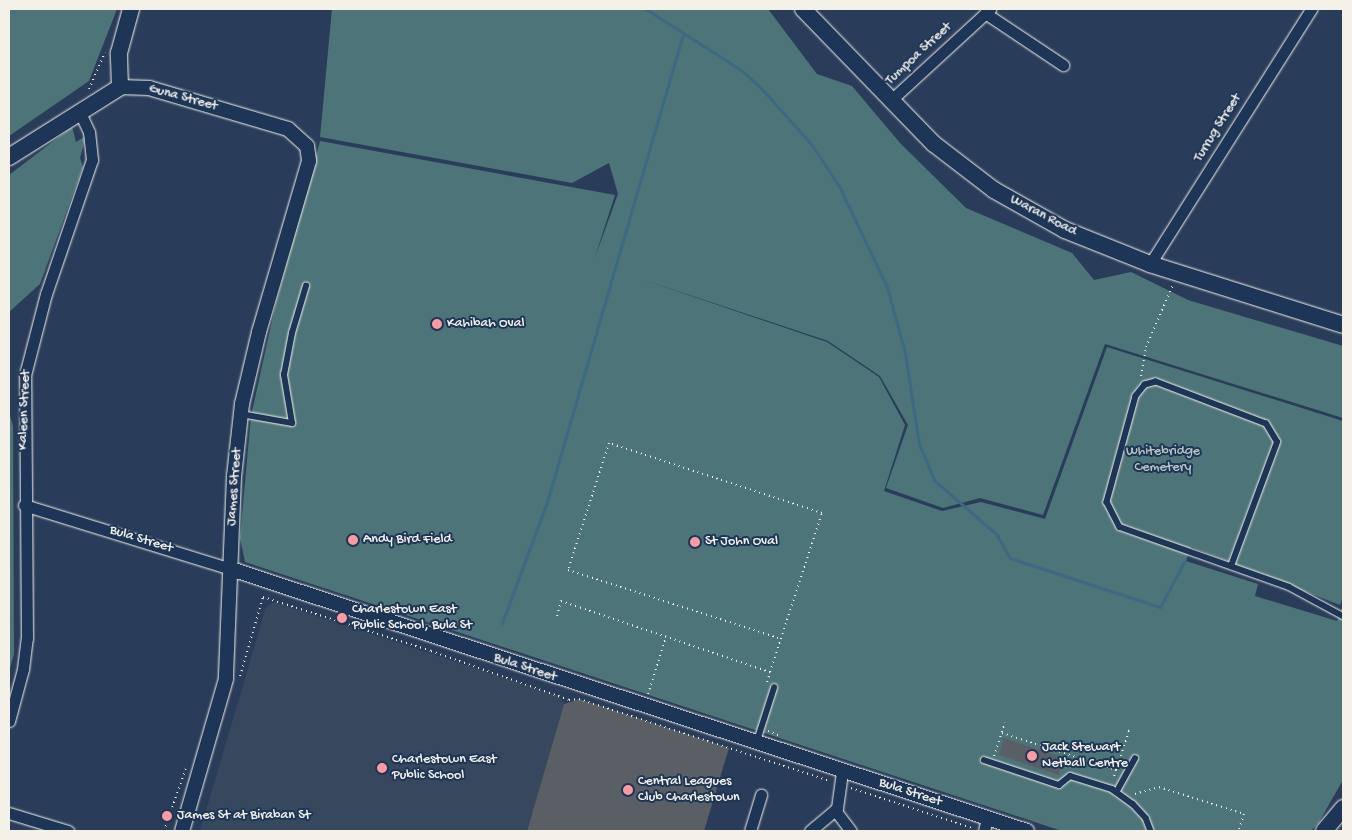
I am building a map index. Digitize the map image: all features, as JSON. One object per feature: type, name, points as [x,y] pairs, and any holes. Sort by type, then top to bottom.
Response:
[{"type":"main road","points":[[9,157],[79,110],[120,86],[119,53],[132,9]]},
{"type":"main road","name":"Waran Road","points":[[803,9],[890,101],[934,144],[994,190],[1065,230],[1150,264],[1343,325]]},
{"type":"main road","points":[[1324,831],[1343,808]]},
{"type":"street","name":"Turrug Street","points":[[1150,264],[1311,9]]},
{"type":"street","name":"Tumpoa Street","points":[[890,101],[988,11]]},
{"type":"street","points":[[988,11],[1063,65]]},
{"type":"street","name":"Guna Street","points":[[120,86],[149,88],[278,125],[297,134],[307,146]]},
{"type":"street","name":"Kaleen Street","points":[[9,721],[23,669],[27,638],[23,417],[27,360],[92,160],[92,146],[79,110]]},
{"type":"street","name":"James Street","points":[[182,831],[226,679],[234,476],[241,414],[259,332],[306,176],[309,161],[307,146]]},
{"type":"street","name":"Bula Street","points":[[24,504],[231,569],[757,743],[841,778],[984,827],[1027,831]]},
{"type":"street","points":[[810,831],[835,810],[841,778]]},
{"type":"street","points":[[750,831],[761,795]]},
{"type":"street","points":[[835,810],[852,831]]},
{"type":"street","points":[[9,813],[68,831]]},
{"type":"lane","points":[[241,414],[292,422],[284,375],[292,333],[306,286]]},
{"type":"lane","points":[[1231,566],[1277,442],[1266,424],[1156,382],[1145,384],[1136,396],[1106,502],[1120,527],[1289,587],[1343,616]]},
{"type":"lane","points":[[757,743],[774,688]]},
{"type":"lane","points":[[1117,791],[1135,759]]},
{"type":"lane","points":[[984,760],[1059,784],[1070,776],[1117,791],[1146,818],[1151,831]]},
{"type":"path","points":[[85,92],[99,71],[107,44]]},
{"type":"path","points":[[1145,384],[1141,375],[1146,348],[1178,273]]},
{"type":"path","points":[[557,616],[561,601],[770,672],[781,640],[822,514],[609,443],[568,570],[781,640]]},
{"type":"path","points":[[263,597],[432,651],[569,700],[580,699],[841,778],[984,827]]},
{"type":"path","points":[[644,706],[666,636]]},
{"type":"path","points":[[992,763],[1005,723]]},
{"type":"path","points":[[1114,780],[1129,731],[1126,730]]},
{"type":"path","points":[[1002,733],[1116,770]]},
{"type":"path","points":[[164,831],[187,766]]},
{"type":"path","points":[[1130,790],[1138,795],[1159,787],[1244,814],[1239,829]]},
{"type":"shaded area","name":"Charlestown East Public School","points":[[274,602],[559,696],[564,704],[527,831],[200,831],[266,607]]},
{"type":"green space","points":[[9,9],[117,9],[89,81],[9,136]]},
{"type":"green space","name":"Whitebridge Cemetery","points":[[332,9],[768,9],[817,74],[852,86],[900,143],[966,208],[1072,253],[1094,280],[1131,272],[1188,300],[1343,346],[1343,418],[1105,344],[1043,515],[980,498],[943,508],[886,488],[908,425],[880,376],[828,341],[644,280],[827,342],[879,377],[905,425],[884,491],[942,511],[981,502],[1045,519],[1107,347],[1343,421],[1343,597],[1340,605],[1191,547],[1186,561],[1258,584],[1255,596],[1337,621],[1343,605],[1343,780],[1319,822],[1311,831],[1062,831],[245,562],[240,538],[251,416],[275,307],[320,141],[615,195],[594,260],[618,194],[609,163],[572,183],[320,137]]},
{"type":"green space","points":[[72,127],[76,142],[86,136],[80,158],[83,167],[40,284],[9,312],[9,175]]},
{"type":"green space","points":[[9,412],[13,426],[14,654],[9,672]]},
{"type":"building","name":"Central Leagues Club Charlestown","points":[[579,699],[729,748],[704,831],[527,831],[564,704]]},
{"type":"building","name":"Jack Stewart Netball Centre","points":[[1004,738],[1064,758],[1059,775],[999,755]]},
{"type":"waterway","points":[[646,9],[741,70],[762,89],[812,145],[839,186],[887,287],[905,353],[919,444],[934,480],[997,535],[1010,558],[1160,607],[1184,562]]},
{"type":"waterway","points":[[502,623],[547,502],[683,33]]},
{"type":"place","name":"Kahibah Oval","points":[[437,324]]},
{"type":"place","name":"Andy Bird Field","points":[[353,540]]},
{"type":"place","name":"St John Oval","points":[[695,542]]},
{"type":"place","name":"Charlestown East Public School, Bula St","points":[[342,618]]},
{"type":"place","name":"Jack Stewart Netball Centre","points":[[1032,756]]},
{"type":"place","name":"Charlestown East Public School","points":[[382,768]]},
{"type":"place","name":"Central Leagues Club Charlestown","points":[[628,790]]},
{"type":"place","name":"James St at Biraban St","points":[[167,816]]}]
